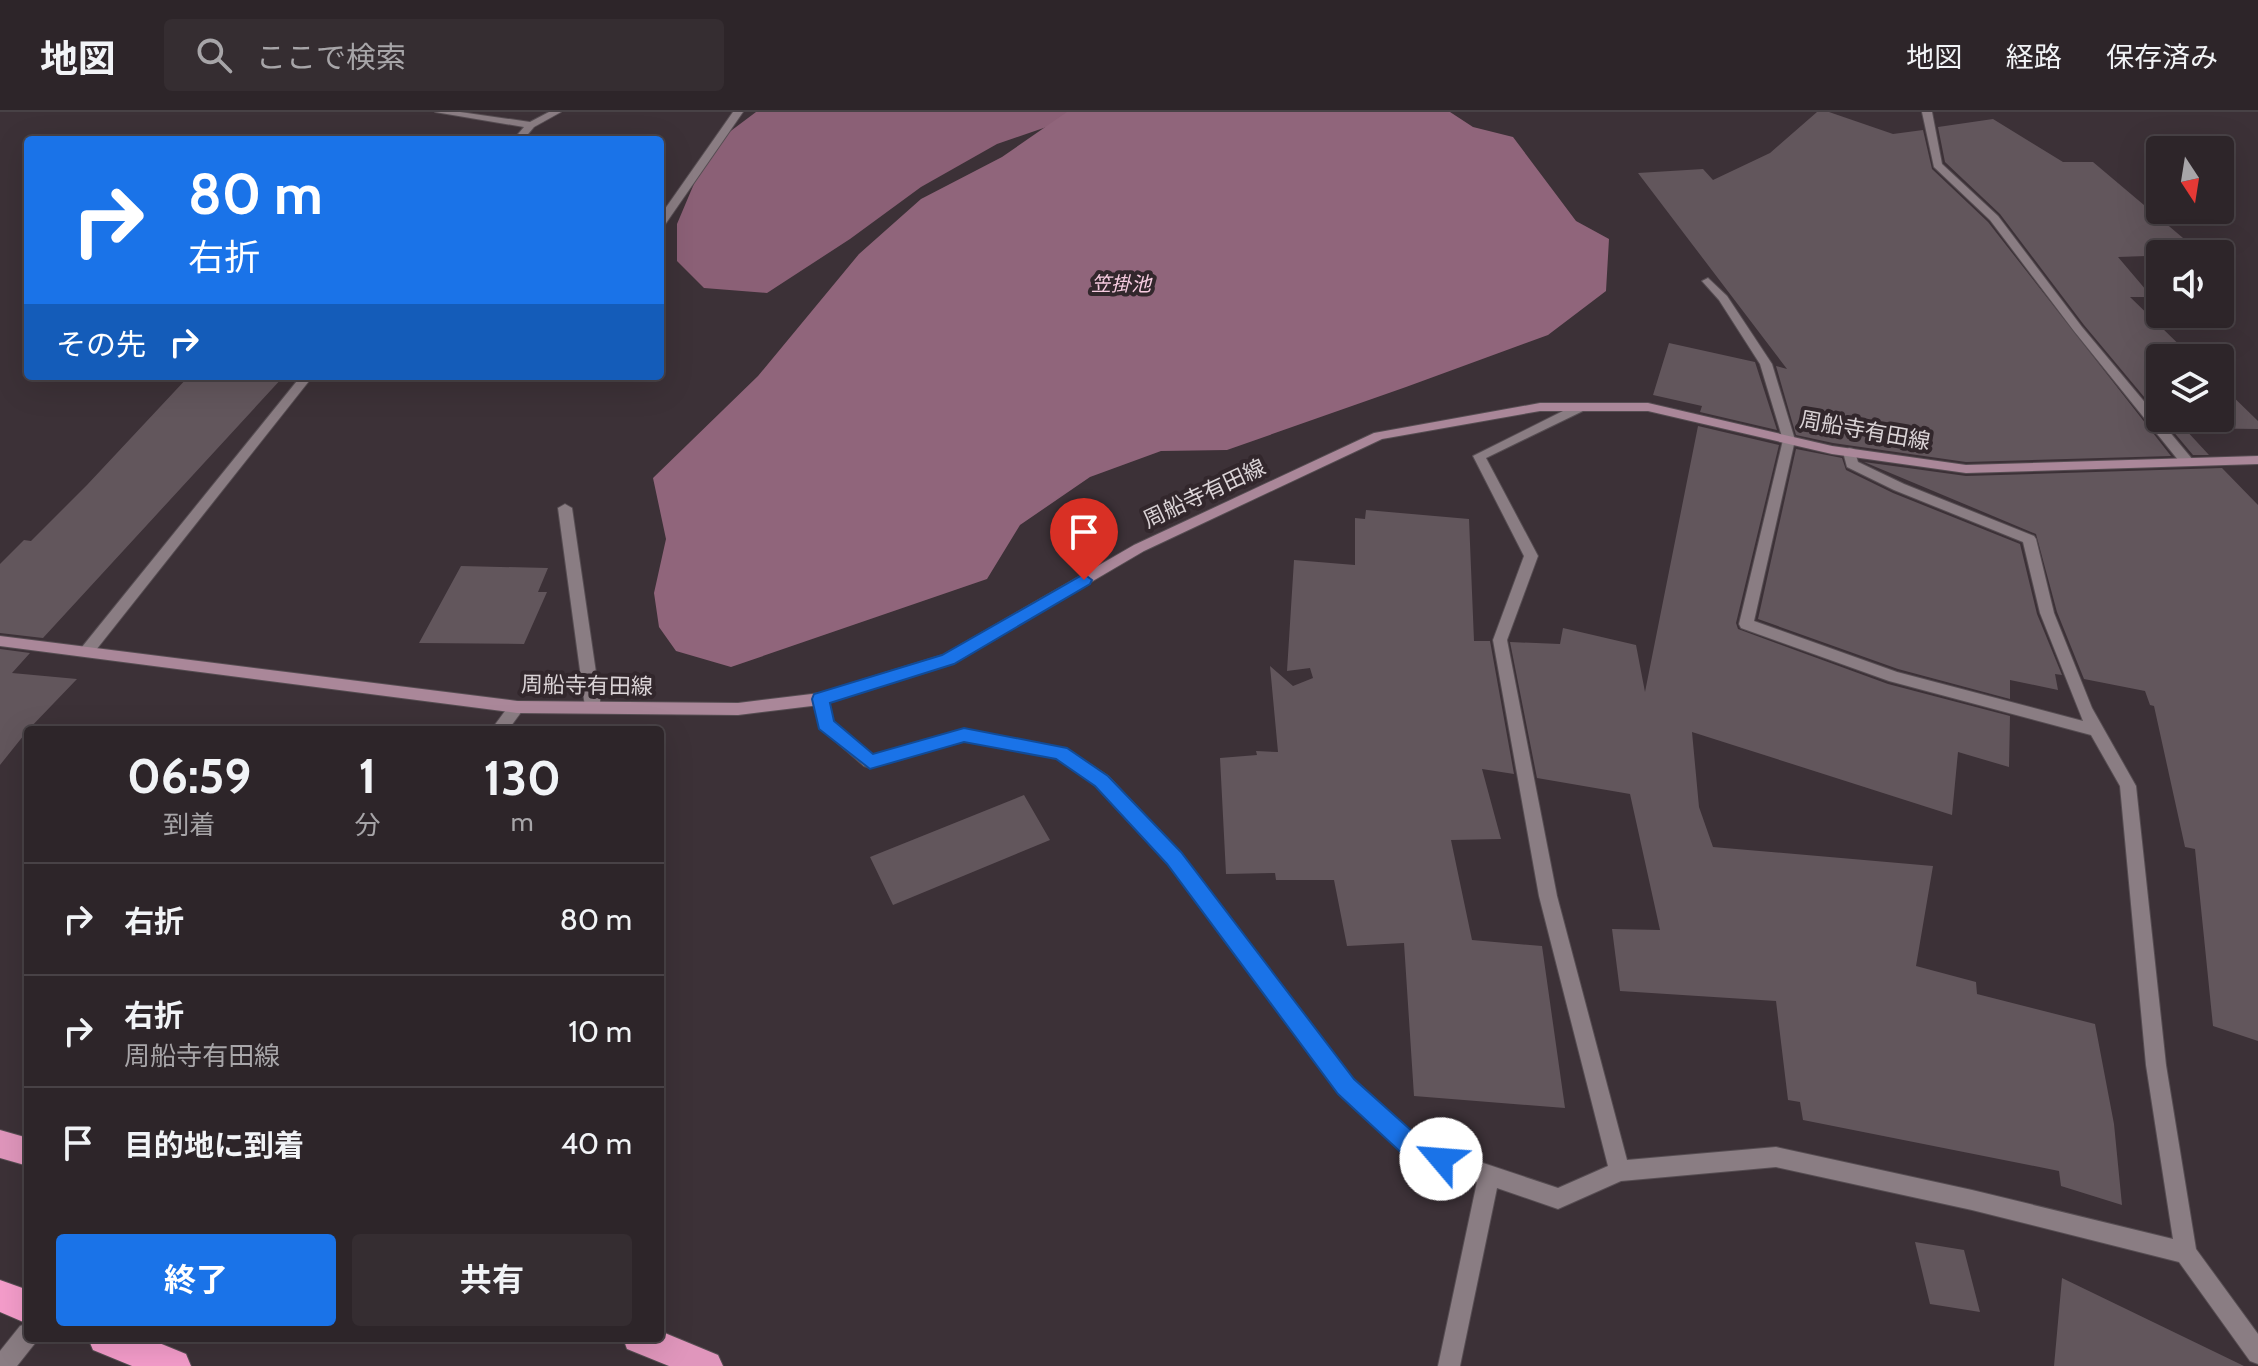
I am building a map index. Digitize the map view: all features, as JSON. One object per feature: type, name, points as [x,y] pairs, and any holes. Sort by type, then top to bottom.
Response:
[{"type":"highway","points":[[0,1144],[24,1151]]},
{"type":"highway","points":[[0,1296],[24,1305]]},
{"type":"highway","points":[[115,1342],[174,1366]]},
{"type":"highway","points":[[648,1342],[707,1366]]},
{"type":"main road","name":"周船寺有田線","points":[[0,641],[517,707],[738,709],[820,699],[948,659],[1139,548],[1379,436],[1540,407],[1648,407],[1849,452],[1966,469],[2258,460]]},
{"type":"street","points":[[440,112],[531,125]]},
{"type":"street","points":[[521,136],[531,125],[556,112]]},
{"type":"street","points":[[664,218],[738,112]]},
{"type":"street","points":[[1927,112],[1937,165],[1994,218],[2078,329],[2188,463]]},
{"type":"street","points":[[1708,281],[1723,298],[1766,364],[1789,440],[1746,624],[1894,677],[2096,730]]},
{"type":"street","points":[[87,651],[304,380]]},
{"type":"street","points":[[1581,407],[1479,456],[1531,556],[1500,640],[1548,896],[1620,1171]]},
{"type":"street","points":[[1849,452],[1852,464],[1899,487],[2029,539],[2047,613],[2084,708],[2128,786],[2156,1065],[2186,1253],[2258,1353]]},
{"type":"street","points":[[565,508],[593,707]]},
{"type":"street","points":[[820,699],[826,724],[870,762],[964,735],[1061,753],[1102,781],[1174,858],[1346,1087],[1417,1151],[1558,1199],[1620,1171],[1776,1157],[1972,1200],[2186,1253]]},
{"type":"street","points":[[502,726],[517,707]]},
{"type":"street","points":[[1449,1366],[1489,1175]]},
{"type":"street","points":[[2,1366],[24,1339]]},
{"type":"shaded area","points":[[756,112],[1090,112],[997,144],[921,187],[850,239],[767,293],[704,288],[677,261],[677,224],[696,179],[724,136]]},
{"type":"water","name":"笠掛池","points":[[1067,112],[1450,112],[1473,127],[1513,137],[1576,221],[1609,239],[1606,291],[1548,335],[1406,387],[1227,450],[1161,451],[1090,477],[1020,525],[987,579],[731,667],[676,651],[659,627],[654,593],[666,539],[653,478],[758,376],[859,254],[921,199],[1002,157]]},
{"type":"building","points":[[1817,112],[1829,112],[1893,134],[1923,130],[1932,169],[1988,222],[2146,424],[2146,432],[2152,432],[2171,456],[1966,462],[1796,435],[1776,366],[1787,369],[1638,173],[1703,169],[1713,180],[1770,153]]},
{"type":"building","points":[[1993,119],[2063,162],[2093,162],[2146,207],[2146,224],[2166,224],[2185,240],[2146,240],[2146,256],[2118,257],[2146,290],[2146,297],[2130,297],[2146,312],[2146,328],[2162,328],[2179,344],[2146,344],[2146,399],[2084,325],[2000,214],[1945,162],[1938,127]]},
{"type":"building","points":[[1669,343],[1755,362],[1777,430],[1700,412],[1702,406],[1653,395]]},
{"type":"building","points":[[185,380],[280,380],[43,638],[0,633],[0,564],[24,540],[31,541]]},
{"type":"building","points":[[2234,398],[2258,421],[2258,429],[2234,429]]},
{"type":"building","points":[[1698,426],[1779,445],[1736,623],[1738,629],[1888,684],[2010,716],[2009,767],[1958,752],[1952,815],[1692,732],[1699,807],[1713,847],[1933,866],[1916,966],[1976,982],[1977,994],[2095,1024],[2114,1124],[2122,1205],[2061,1186],[2059,1171],[1803,1120],[1800,1102],[1788,1100],[1776,1001],[1620,991],[1612,929],[1660,930],[1630,794],[1537,778],[1510,642],[1560,644],[1563,628],[1636,645],[1645,692]]},
{"type":"building","points":[[2174,432],[2188,432],[2209,455],[2193,455]]},
{"type":"building","points":[[1796,449],[1842,458],[1846,470],[1893,493],[2020,544],[2037,614],[2062,675],[2055,674],[2058,690],[2010,680],[2010,699],[1898,669],[1758,619]]},
{"type":"building","points":[[1864,462],[1966,476],[2222,468],[2258,505],[2258,1041],[2213,1026],[2195,849],[2185,847],[2154,706],[2150,705],[2145,691],[2084,679],[2057,612],[2036,534]]},
{"type":"building","points":[[1366,510],[1469,519],[1474,641],[1490,641],[1514,774],[1482,769],[1501,839],[1451,840],[1472,940],[1542,946],[1565,1108],[1414,1096],[1404,943],[1347,946],[1334,880],[1276,880],[1275,873],[1226,874],[1220,758],[1257,755],[1256,751],[1278,752],[1270,666],[1293,686],[1313,678],[1310,668],[1287,671],[1294,560],[1355,565],[1355,518],[1365,519]]},
{"type":"building","points":[[461,566],[548,568],[538,592],[547,592],[524,644],[419,643]]},
{"type":"building","points":[[0,649],[30,653],[12,673],[77,679],[32,726],[24,726],[24,735],[0,765]]},
{"type":"building","points":[[1024,795],[1050,840],[893,905],[870,857]]},
{"type":"building","points":[[1915,1242],[1964,1250],[1980,1312],[1930,1304]]},
{"type":"building","points":[[2062,1278],[2244,1366],[2054,1366]]},
{"type":"route","points":[[1084,580],[948,659],[820,699],[826,724],[870,762],[964,735],[1061,753],[1102,781],[1174,858],[1346,1087],[1417,1151],[1441,1159]]}]
